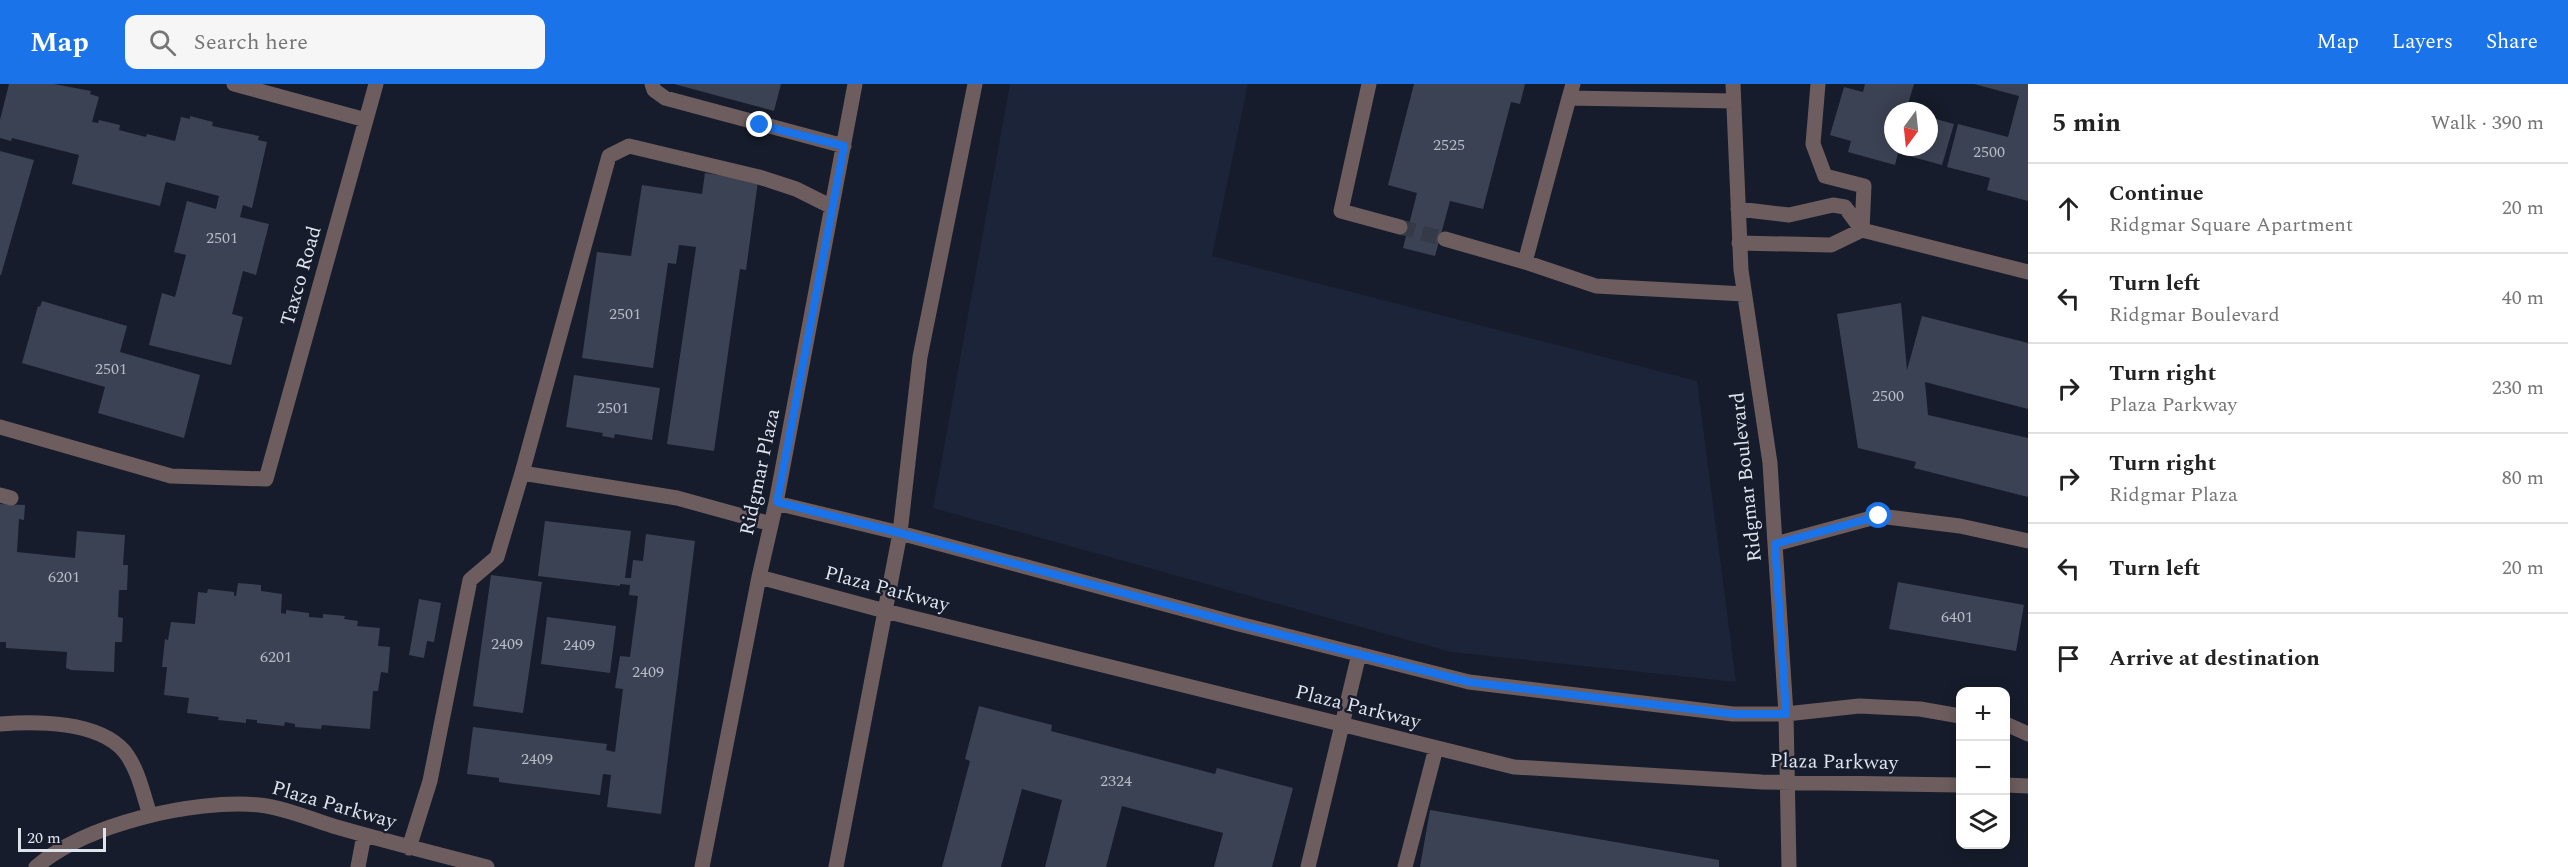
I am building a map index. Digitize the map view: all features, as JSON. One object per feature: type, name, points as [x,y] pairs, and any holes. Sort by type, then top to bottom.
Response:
[{"type":"street","points":[[234,84],[366,120]]},
{"type":"street","name":"Taxco Road","points":[[0,427],[171,476],[266,479],[376,84]]},
{"type":"street","points":[[652,84],[654,90],[665,98],[844,146]]},
{"type":"street","name":"Ridgmar Plaza","points":[[702,867],[759,577],[777,502],[855,84]]},
{"type":"street","points":[[836,867],[900,533],[920,357],[975,84]]},
{"type":"street","points":[[1369,84],[1341,211],[1400,227]]},
{"type":"street","name":"Ridgmar Boulevard","points":[[1733,84],[1739,243],[1744,294],[1770,462],[1786,714],[1789,867]]},
{"type":"street","points":[[1818,84],[1813,144],[1825,176],[1864,186],[1862,230]]},
{"type":"street","points":[[1525,262],[1571,91],[1733,101]]},
{"type":"street","points":[[409,848],[430,782],[470,580],[497,557],[609,156],[629,146],[759,177],[796,189],[832,207]]},
{"type":"street","points":[[1738,209],[1789,215],[1833,205],[1845,207],[1862,230],[2028,272]]},
{"type":"street","points":[[1739,243],[1831,245],[1862,230]]},
{"type":"street","points":[[1444,239],[1525,262],[1596,286],[1744,294]]},
{"type":"street","points":[[522,473],[677,498],[771,525]]},
{"type":"street","points":[[777,502],[1469,682],[1733,714],[1786,714],[1859,705],[1956,715]]},
{"type":"street","points":[[1775,544],[1879,516],[1960,526],[2028,541]]},
{"type":"street","name":"Plaza Parkway","points":[[759,577],[885,611],[1514,767],[1788,783],[1956,784]]},
{"type":"street","points":[[1308,867],[1359,654]]},
{"type":"street","points":[[0,724],[23,722],[74,726],[105,736],[123,750],[134,767],[150,815]]},
{"type":"street","points":[[2010,726],[2028,734]]},
{"type":"street","points":[[1405,867],[1436,748]]},
{"type":"street","points":[[2010,785],[2028,786]]},
{"type":"street","name":"Plaza Parkway","points":[[36,867],[50,855],[117,824],[150,815],[212,805],[261,805],[409,848],[487,867]]},
{"type":"street","points":[[358,867],[364,835]]},
{"type":"shaded area","points":[[1010,84],[1248,84],[1212,256],[1697,381],[1736,682],[1451,652],[933,508]]},
{"type":"building","points":[[9,84],[54,84],[91,91],[90,94],[99,97],[92,122],[98,123],[99,120],[120,125],[119,130],[146,137],[147,134],[175,141],[181,117],[190,119],[190,116],[213,122],[212,126],[259,136],[258,140],[267,142],[252,208],[243,205],[240,217],[269,224],[256,275],[243,271],[232,314],[243,317],[231,365],[149,345],[162,293],[175,297],[186,255],[174,252],[187,201],[216,209],[219,196],[166,182],[160,206],[72,184],[79,155],[12,138],[11,141],[0,138],[0,120]]},
{"type":"building","points":[[674,84],[781,84],[774,111]]},
{"type":"building","points":[[1414,84],[1525,84],[1520,104],[1511,102],[1483,209],[1450,201],[1435,256],[1403,248],[1417,193],[1388,185]]},
{"type":"building","points":[[1865,84],[1914,84],[1909,102],[1884,102],[1884,156],[1897,156],[1895,165],[1848,152],[1851,141],[1830,135],[1844,87],[1863,92]]},
{"type":"building","points":[[1974,84],[2028,84],[2028,201],[1987,190],[1990,178],[1947,167],[1958,124],[2008,137],[2019,96]]},
{"type":"building","points":[[1938,120],[1954,124],[1942,165],[1909,156],[1938,156]]},
{"type":"building","points":[[0,151],[34,160],[1,275],[0,275]]},
{"type":"building","points":[[705,173],[758,181],[746,270],[740,269],[714,451],[667,444],[696,247],[679,245],[676,264],[668,263],[653,368],[582,358],[597,252],[631,256],[642,185],[702,194]]},
{"type":"building","points":[[42,301],[127,326],[120,352],[200,375],[184,438],[98,413],[105,387],[22,363],[38,306],[40,307]]},
{"type":"building","points":[[1901,303],[1907,370],[1922,316],[2028,343],[2028,409],[1925,382],[1928,415],[2028,438],[2028,497],[1914,468],[1916,462],[1858,448],[1837,314]]},
{"type":"building","points":[[574,375],[660,388],[652,440],[615,434],[614,438],[602,436],[603,433],[566,427]]},
{"type":"building","points":[[0,504],[25,505],[24,520],[19,519],[17,552],[75,558],[77,531],[125,535],[123,565],[128,565],[127,590],[119,590],[118,617],[123,618],[122,642],[115,642],[114,672],[71,670],[66,668],[67,652],[6,648],[6,642],[0,642]]},
{"type":"building","points":[[545,521],[631,531],[625,578],[631,578],[633,560],[643,561],[646,534],[695,541],[661,814],[607,807],[611,775],[603,774],[600,795],[499,782],[499,778],[467,774],[473,727],[607,744],[606,750],[615,752],[623,689],[615,688],[620,656],[630,657],[638,596],[629,595],[630,585],[620,584],[620,586],[538,576]]},
{"type":"building","points":[[491,575],[542,582],[523,713],[473,706]]},
{"type":"building","points":[[1898,582],[2024,605],[2016,651],[1889,629]]},
{"type":"building","points":[[238,583],[261,585],[261,591],[282,594],[281,613],[286,614],[286,610],[309,613],[309,617],[323,618],[323,614],[345,616],[344,619],[358,621],[357,626],[380,628],[378,646],[390,647],[388,673],[381,672],[378,691],[373,691],[370,729],[322,725],[321,729],[295,727],[295,724],[285,722],[284,726],[257,723],[257,720],[246,719],[246,723],[218,720],[219,717],[187,713],[189,698],[164,695],[167,667],[162,667],[165,639],[168,640],[171,622],[195,624],[198,592],[207,593],[208,589],[234,592],[236,596]]},
{"type":"building","points":[[419,599],[441,603],[434,642],[427,641],[424,658],[409,655]]},
{"type":"building","points":[[547,617],[616,626],[610,673],[541,664]]},
{"type":"building","points":[[979,706],[1052,725],[1051,731],[1215,774],[1217,768],[1293,788],[1272,867],[1214,867],[1223,833],[1122,806],[1106,867],[1045,867],[1062,800],[1022,789],[1001,867],[942,867],[970,761],[965,759]]},
{"type":"building","points":[[1430,810],[1719,860],[1719,867],[1420,867]]},
{"type":"tunnel","points":[[1400,227],[1445,239]]},
{"type":"route","points":[[760,125],[844,146],[777,502],[1469,682],[1733,714],[1786,714],[1775,544],[1879,516]]}]
